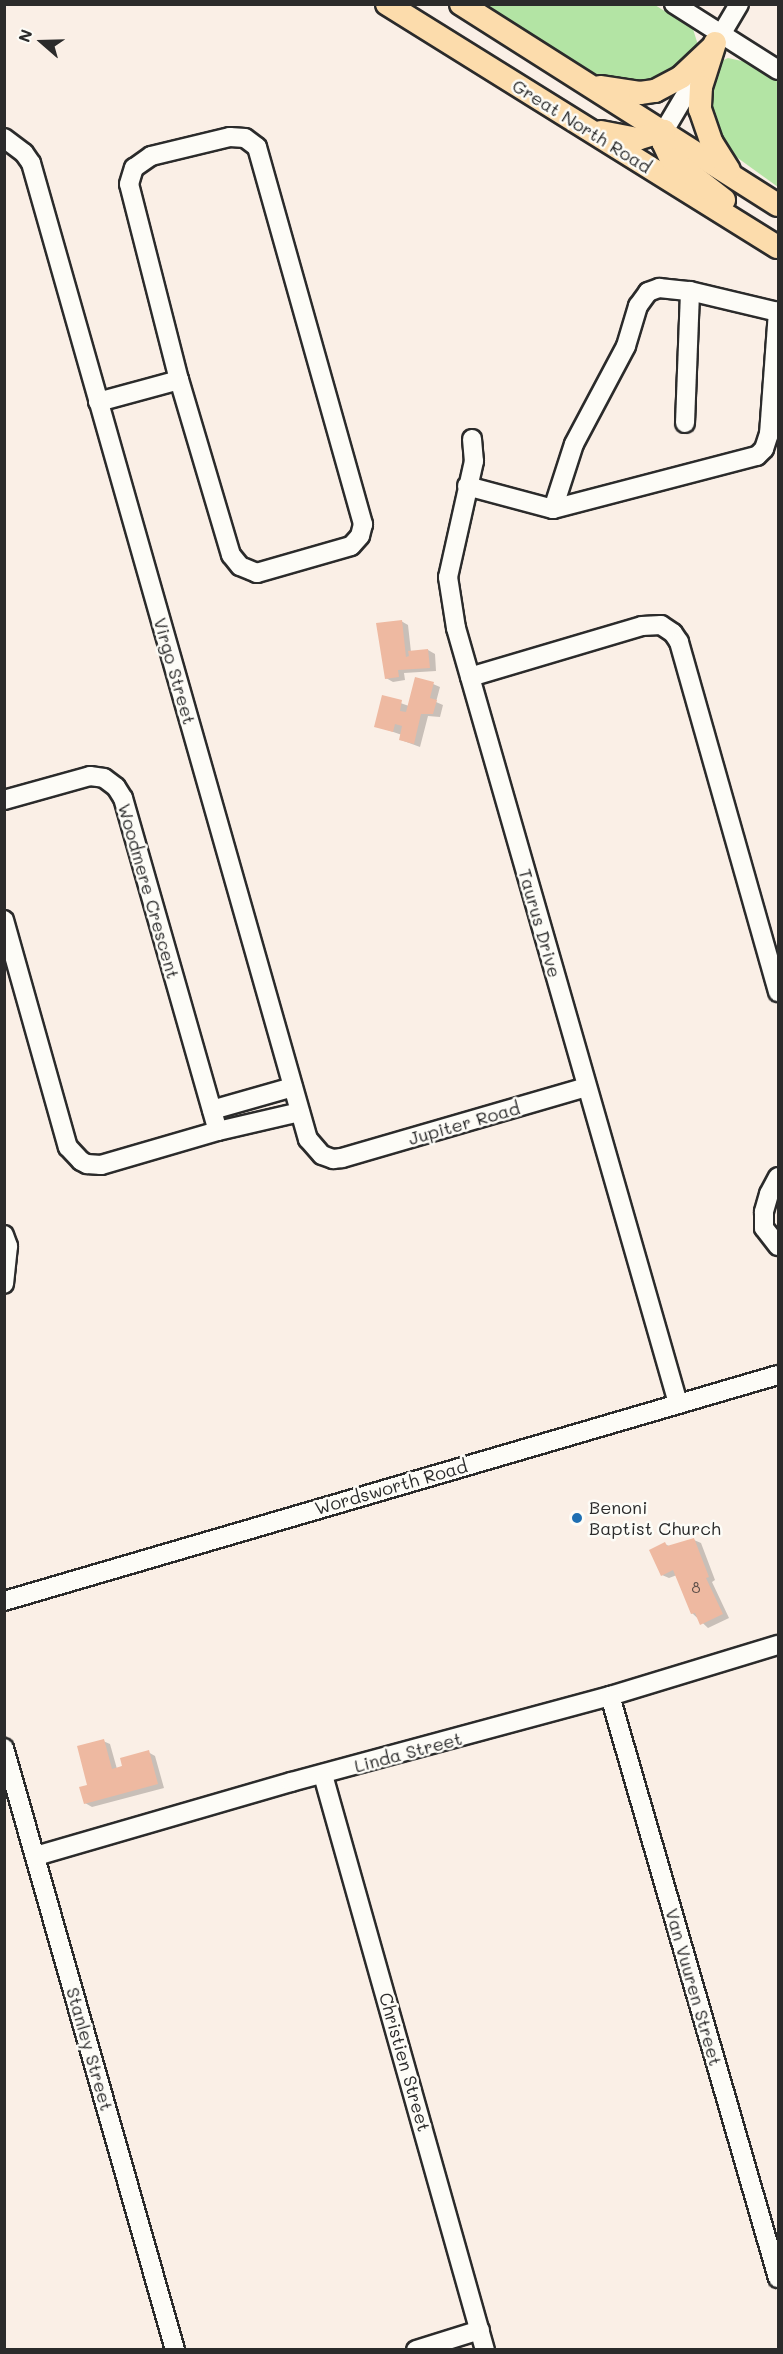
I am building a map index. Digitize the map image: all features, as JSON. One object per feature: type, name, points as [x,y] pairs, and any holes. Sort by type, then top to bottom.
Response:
[{"type":"main road","name":"Great North Road","points":[[387,4],[778,247]]},
{"type":"main road","points":[[461,4],[778,205]]},
{"type":"main road","points":[[587,84],[620,91],[655,91],[681,77],[716,41]]},
{"type":"main road","points":[[716,41],[701,87],[700,109],[711,143],[734,177]]},
{"type":"main road","points":[[585,128],[627,139],[664,131]]},
{"type":"main road","points":[[664,131],[663,142],[671,159],[729,205],[755,232]]},
{"type":"street","points":[[674,4],[716,41],[778,70]]},
{"type":"street","points":[[664,131],[739,4]]},
{"type":"street","points":[[230,136],[245,138],[257,147],[363,524],[360,536],[354,544],[257,573],[240,566],[231,555],[179,380],[131,193],[130,176],[141,162],[152,156],[230,136]]},
{"type":"street","name":"Virgo Street","points":[[4,138],[24,153],[31,163],[308,1139],[315,1149],[333,1159],[342,1158]]},
{"type":"street","points":[[467,486],[553,509],[760,453],[769,434],[778,312],[690,291],[659,288],[642,298],[626,346],[574,444],[553,509]]},
{"type":"street","points":[[685,423],[690,291]]},
{"type":"street","points":[[98,402],[179,380]]},
{"type":"street","name":"Taurus Drive","points":[[472,439],[474,460],[448,577],[456,628],[678,1403]]},
{"type":"street","points":[[470,677],[642,626],[661,626],[673,633],[679,642],[778,992]]},
{"type":"street","name":"Woodmere Crescent","points":[[4,800],[90,776],[104,778],[116,787],[123,798],[218,1131]]},
{"type":"street","points":[[4,920],[68,1147],[87,1164],[101,1165],[218,1131],[300,1112]]},
{"type":"street","points":[[212,1110],[292,1087]]},
{"type":"street","name":"Jupiter Road","points":[[342,1158],[586,1087]]},
{"type":"street","points":[[778,1177],[769,1194],[764,1212],[764,1228],[778,1246]]},
{"type":"street","points":[[4,1235],[8,1246],[4,1284]]},
{"type":"street","name":"Wordsworth Road","points":[[4,1601],[778,1375]]},
{"type":"street","name":"Linda Street","points":[[36,1856],[323,1774],[610,1696],[778,1645]]},
{"type":"street","name":"Van Vuuren Street","points":[[610,1696],[778,2278]]},
{"type":"street","name":"Stanley Street","points":[[4,1748],[175,2349]]},
{"type":"street","name":"Christien Street","points":[[323,1774],[486,2349]]},
{"type":"street","points":[[416,2349],[480,2330]]},
{"type":"green space","points":[[480,5],[655,5],[693,29],[698,45],[690,66],[654,88],[597,81]]},
{"type":"green space","points":[[728,58],[751,63],[778,80],[778,187],[724,148],[706,111],[719,62]]},
{"type":"building","points":[[402,620],[406,657],[409,656],[408,651],[428,649],[430,668],[398,670],[399,677],[385,679],[376,623]]},
{"type":"building","points":[[415,677],[434,682],[430,698],[437,700],[433,714],[421,714],[414,744],[399,740],[402,726],[395,724],[393,732],[374,727],[382,695],[402,700],[400,711],[406,712]]},
{"type":"building","points":[[694,1538],[709,1577],[706,1578],[723,1614],[700,1625],[695,1613],[691,1614],[673,1570],[661,1576],[649,1550],[665,1542],[667,1546]]},
{"type":"building","points":[[104,1739],[112,1769],[122,1766],[120,1758],[149,1750],[158,1784],[84,1804],[79,1787],[87,1785],[77,1746]]},
{"type":"place","name":"Benoni Baptist Church","points":[[577,1518]]}]
